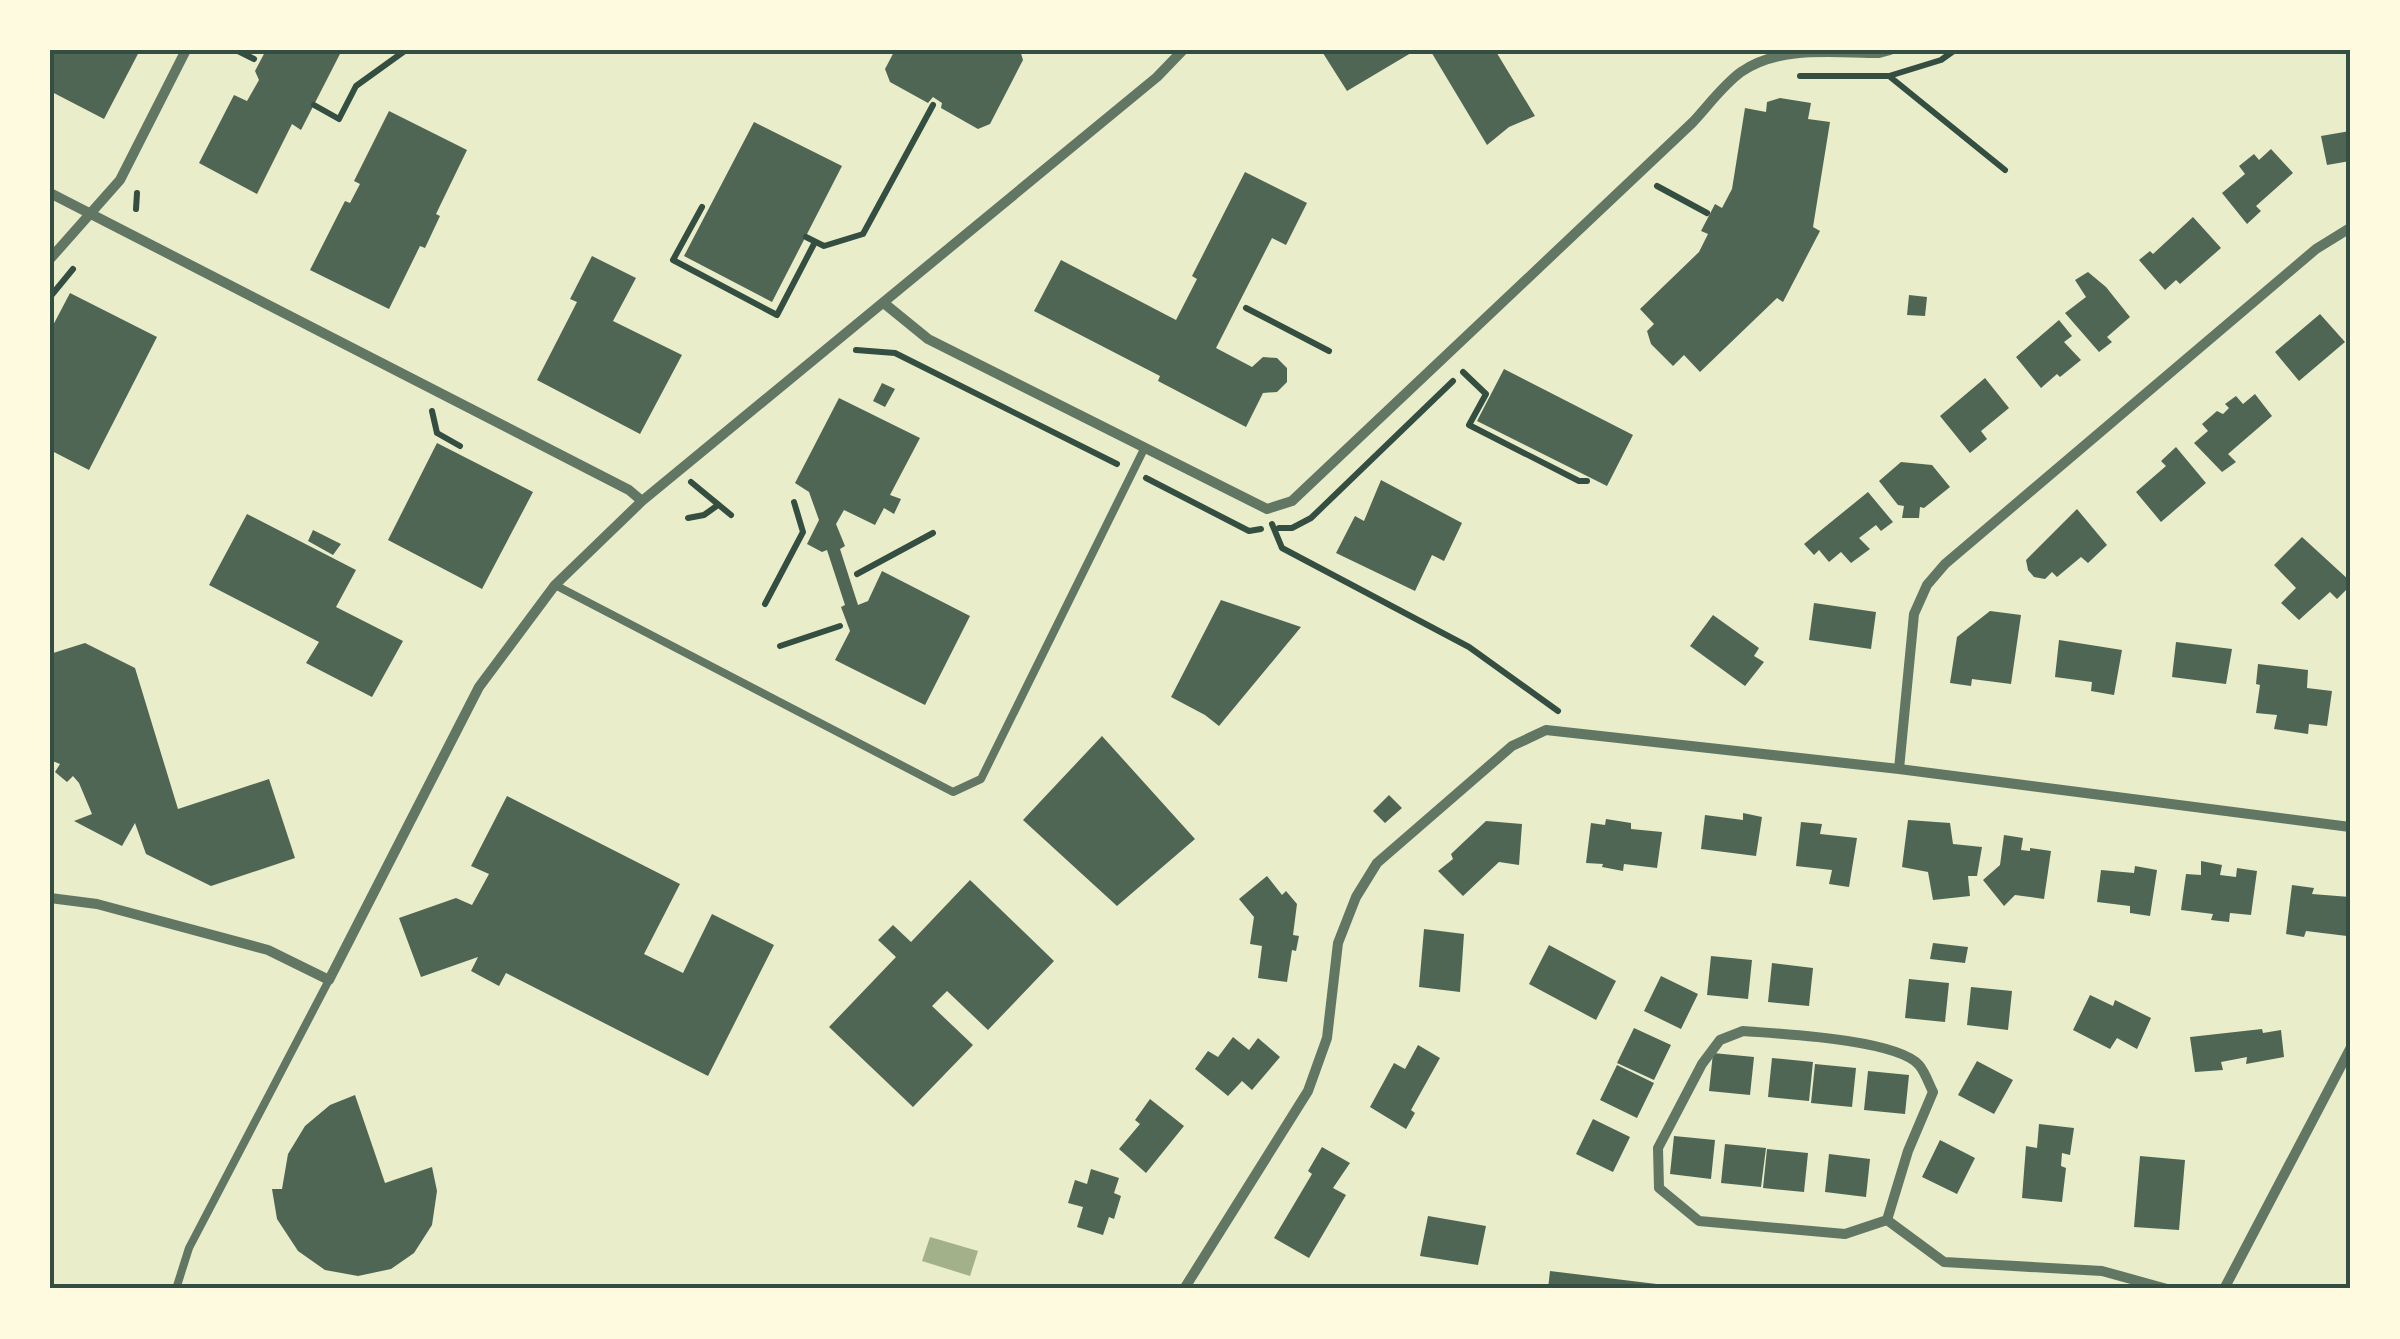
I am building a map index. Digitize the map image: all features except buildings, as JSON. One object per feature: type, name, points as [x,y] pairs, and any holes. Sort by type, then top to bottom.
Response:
[{"type":"street","points":[[50,258],[120,180],[186,50]]},
{"type":"street","points":[[50,898],[97,904],[268,950],[330,980],[479,686],[555,586],[642,502],[1158,77],[1183,50]]},
{"type":"street","points":[[886,304],[928,338],[1267,509],[1292,501],[1692,123],[1738,74],[1760,60],[1793,54],[1890,50]]},
{"type":"street","points":[[50,193],[439,390],[629,490],[642,502]]},
{"type":"street","points":[[1899,769],[1914,614],[1927,585],[1945,564],[2316,249],[2350,228]]},
{"type":"street","points":[[1184,1289],[1314,1077],[1327,1038],[1338,943],[1356,897],[1377,863],[1512,746],[1546,730],[1899,769],[2350,827]]},
{"type":"street","points":[[1744,1031],[1814,1037],[1894,1050],[1918,1064],[1934,1092],[1903,1166],[1887,1220],[1846,1234],[1698,1221],[1659,1188],[1658,1148],[1702,1064],[1720,1040],[1744,1031]]},
{"type":"street","points":[[2224,1289],[2350,1049]]},
{"type":"street","points":[[1887,1220],[1944,1262],[2102,1271],[2167,1289]]},
{"type":"lane","points":[[555,586],[954,792],[980,779],[1144,449]]},
{"type":"lane","points":[[176,1289],[189,1248],[330,980]]},
{"type":"path","points":[[236,50],[254,59]]},
{"type":"path","points":[[314,105],[339,119],[356,86],[406,50]]},
{"type":"path","points":[[1798,76],[1889,76],[1941,60],[1955,50]]},
{"type":"path","points":[[1889,76],[2006,170]]},
{"type":"path","points":[[806,237],[824,246],[863,234],[933,105]]},
{"type":"path","points":[[1643,199],[1671,172]]},
{"type":"path","points":[[1657,186],[1707,214]]},
{"type":"path","points":[[702,206],[673,260],[776,316],[816,242]]},
{"type":"path","points":[[51,294],[78,263]]},
{"type":"path","points":[[1246,308],[1329,351]]},
{"type":"path","points":[[844,337],[856,350],[895,353],[1250,531],[1292,528],[1312,518],[1464,372],[1486,394],[1469,425],[1579,481],[1587,481]]},
{"type":"path","points":[[439,390],[432,405],[437,433],[460,446]]},
{"type":"path","points":[[678,472],[730,515]]},
{"type":"path","points":[[764,604],[803,532],[794,502]]},
{"type":"path","points":[[688,518],[704,515],[718,505]]},
{"type":"path","points":[[1267,509],[1282,548],[1468,647],[1587,733]]},
{"type":"path","points":[[856,574],[932,533]]},
{"type":"path","points":[[780,646],[840,626]]},
{"type":"shaded area","points":[[930,1237],[978,1251],[970,1276],[922,1261]]}]
